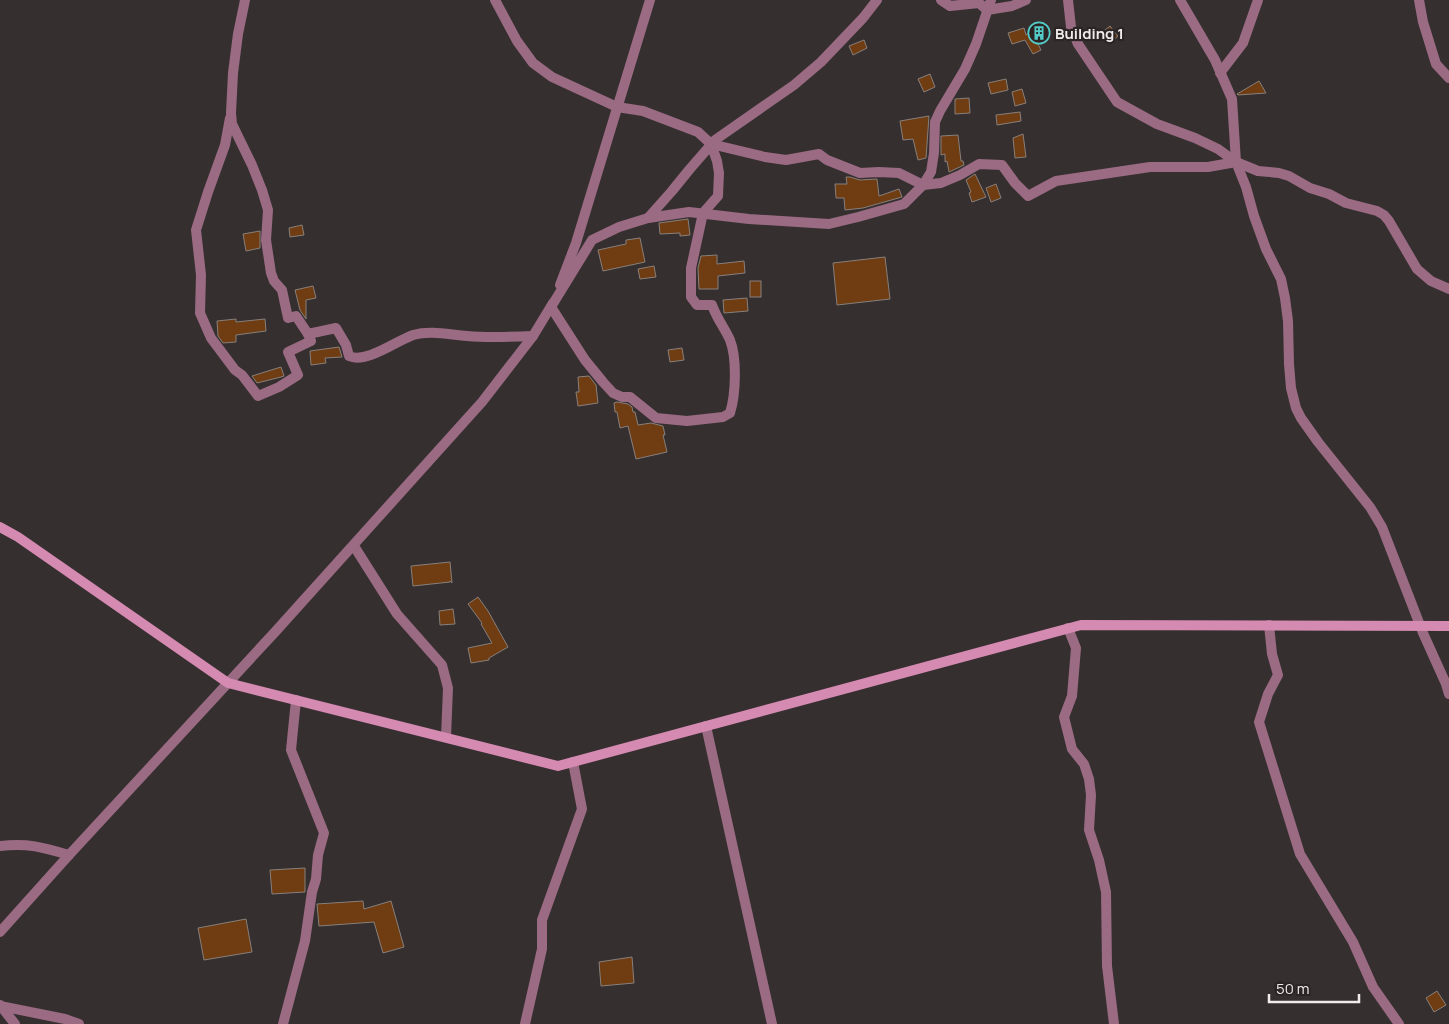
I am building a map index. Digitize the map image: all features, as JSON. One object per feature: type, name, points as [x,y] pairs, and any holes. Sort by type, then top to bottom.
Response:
[{"type":"main road","points":[[0,527],[18,537],[228,683],[558,766],[1081,625],[1449,626]]},
{"type":"street","points":[[231,113],[225,145],[196,230],[201,275],[200,313],[211,338],[235,370],[242,375],[258,396],[279,387],[298,374],[288,352],[311,341],[296,316],[288,318],[282,290],[274,281],[267,250],[268,210],[252,165],[232,124],[232,73],[245,0]]},
{"type":"street","points":[[495,0],[517,41],[533,64],[552,77],[617,107],[643,111],[698,132],[711,144],[718,167],[718,196],[703,213],[691,268],[691,296],[697,305],[712,305],[716,317],[730,340],[735,366],[730,413],[723,417],[687,421],[656,418],[630,397],[622,397],[613,393],[585,360],[551,307]]},
{"type":"street","points":[[551,307],[576,243],[650,0]]},
{"type":"street","points":[[648,218],[715,140],[794,86],[821,62],[863,18],[877,0]]},
{"type":"street","points":[[941,0],[950,6],[979,3],[987,10]]},
{"type":"street","points":[[0,932],[354,546],[482,402],[533,336],[592,240],[619,227],[648,218],[689,212],[749,219],[828,224],[904,204],[923,185],[931,172],[935,122],[966,69],[990,0]]},
{"type":"street","points":[[987,10],[1012,6],[1026,0]]},
{"type":"street","points":[[1068,0],[1068,14],[1078,44],[1117,102],[1157,124],[1218,148],[1236,162],[1258,171],[1289,176],[1310,188],[1346,203],[1377,211],[1389,221],[1417,269],[1431,281],[1449,289]]},
{"type":"street","points":[[1180,0],[1215,60],[1232,99],[1236,162],[1266,249],[1281,279],[1285,298],[1291,388],[1296,408],[1318,442],[1370,507],[1382,527],[1420,626],[1449,694]]},
{"type":"street","points":[[1220,73],[1243,43],[1258,0]]},
{"type":"street","points":[[1419,0],[1423,22],[1436,64],[1449,78]]},
{"type":"street","points":[[711,144],[786,160],[818,154],[827,160],[860,173],[899,173],[923,185],[941,183],[979,164],[1002,165],[1015,183],[1028,196],[1056,181],[1150,167],[1208,167],[1236,162]]},
{"type":"street","points":[[308,334],[336,328],[346,345],[349,356],[352,357],[380,352],[398,341],[414,335],[427,333],[497,338],[533,336]]},
{"type":"street","points":[[354,546],[397,614],[442,665],[448,688],[446,737]]},
{"type":"street","points":[[1269,625],[1272,654],[1278,676],[1268,694],[1259,722],[1300,854],[1353,942],[1373,987],[1399,1024]]},
{"type":"street","points":[[1068,628],[1076,648],[1072,696],[1064,717],[1072,748],[1084,764],[1091,795],[1089,830],[1099,860],[1106,892],[1107,966],[1114,1024]]},
{"type":"street","points":[[283,1024],[305,941],[312,892],[316,879],[318,855],[324,833],[291,750],[296,700]]},
{"type":"street","points":[[706,726],[772,1024]]},
{"type":"street","points":[[525,1024],[542,949],[542,920],[582,809],[573,762]]},
{"type":"street","points":[[0,846],[16,844],[36,845],[69,855]]},
{"type":"street","points":[[0,1006],[15,1024]]},
{"type":"street","points":[[0,1006],[79,1024]]},
{"type":"building","points":[[1039,24],[1048,35],[1038,44],[1041,50],[1033,54],[1025,40],[1012,44],[1008,33],[1024,28],[1026,35]]},
{"type":"building","points":[[1110,26],[1118,36],[1109,44],[1100,34]]},
{"type":"building","points":[[864,40],[867,48],[853,55],[849,46]]},
{"type":"building","points":[[930,74],[935,87],[924,92],[918,79]]},
{"type":"building","points":[[1006,79],[1008,90],[991,94],[988,83]]},
{"type":"building","points":[[1259,81],[1266,93],[1237,94]]},
{"type":"building","points":[[1022,89],[1026,103],[1015,106],[1012,92]]},
{"type":"building","points":[[969,98],[970,113],[955,114],[955,99]]},
{"type":"building","points":[[1020,112],[1021,121],[997,125],[996,115]]},
{"type":"building","points":[[929,116],[926,158],[918,160],[913,139],[903,140],[900,121]]},
{"type":"building","points":[[1023,134],[1026,157],[1015,158],[1013,138]]},
{"type":"building","points":[[958,135],[961,161],[963,161],[964,165],[949,172],[947,161],[945,162],[945,154],[941,155],[941,136]]},
{"type":"building","points":[[975,174],[986,197],[972,202],[969,193],[971,192],[966,180]]},
{"type":"building","points":[[846,177],[860,180],[877,179],[879,196],[899,189],[902,197],[863,208],[845,210],[844,198],[836,198],[835,184],[847,184]]},
{"type":"building","points":[[996,184],[1001,198],[991,202],[986,188]]},
{"type":"building","points":[[688,219],[690,235],[680,236],[680,233],[660,234],[659,223]]},
{"type":"building","points":[[302,225],[304,235],[290,237],[289,228]]},
{"type":"building","points":[[260,231],[260,248],[246,251],[243,234]]},
{"type":"building","points":[[640,238],[645,262],[603,271],[598,250],[626,244],[626,240]]},
{"type":"building","points":[[717,255],[717,264],[744,261],[745,273],[718,276],[718,289],[699,289],[698,268],[701,256]]},
{"type":"building","points":[[885,257],[890,299],[837,305],[833,263]]},
{"type":"building","points":[[654,266],[656,277],[640,279],[638,269]]},
{"type":"building","points":[[750,281],[761,281],[761,297],[750,297]]},
{"type":"building","points":[[313,286],[316,298],[306,300],[306,319],[300,310],[295,290]]},
{"type":"building","points":[[747,298],[748,311],[724,313],[723,300]]},
{"type":"building","points":[[236,319],[236,322],[265,319],[266,331],[236,335],[236,342],[223,343],[218,336],[217,321]]},
{"type":"building","points":[[339,347],[342,357],[325,358],[326,363],[311,365],[310,351]]},
{"type":"building","points":[[682,348],[684,360],[670,362],[668,350]]},
{"type":"building","points":[[281,367],[284,376],[281,377],[257,383],[252,376]]},
{"type":"building","points":[[589,376],[596,385],[598,403],[578,406],[576,392],[579,392],[578,377]]},
{"type":"building","points":[[614,403],[628,404],[632,407],[638,425],[651,423],[663,426],[667,452],[636,459],[628,426],[620,428],[617,412],[615,412]]},
{"type":"building","points":[[450,562],[452,583],[450,581],[413,586],[411,566]]},
{"type":"building","points":[[478,597],[508,647],[489,658],[489,660],[471,663],[468,648],[492,643],[482,623],[468,604]]},
{"type":"building","points":[[453,609],[455,624],[440,625],[439,611]]},
{"type":"building","points":[[305,868],[305,892],[272,894],[270,870]]},
{"type":"building","points":[[363,901],[364,909],[391,901],[404,947],[383,953],[374,922],[319,926],[317,904]]},
{"type":"building","points":[[246,919],[252,952],[204,960],[198,928]]},
{"type":"building","points":[[632,957],[634,983],[601,986],[599,962]]},
{"type":"building","points":[[1437,991],[1446,1005],[1434,1012],[1426,998]]},
{"type":"place","name":"Building 1","points":[[1039,33]]}]
